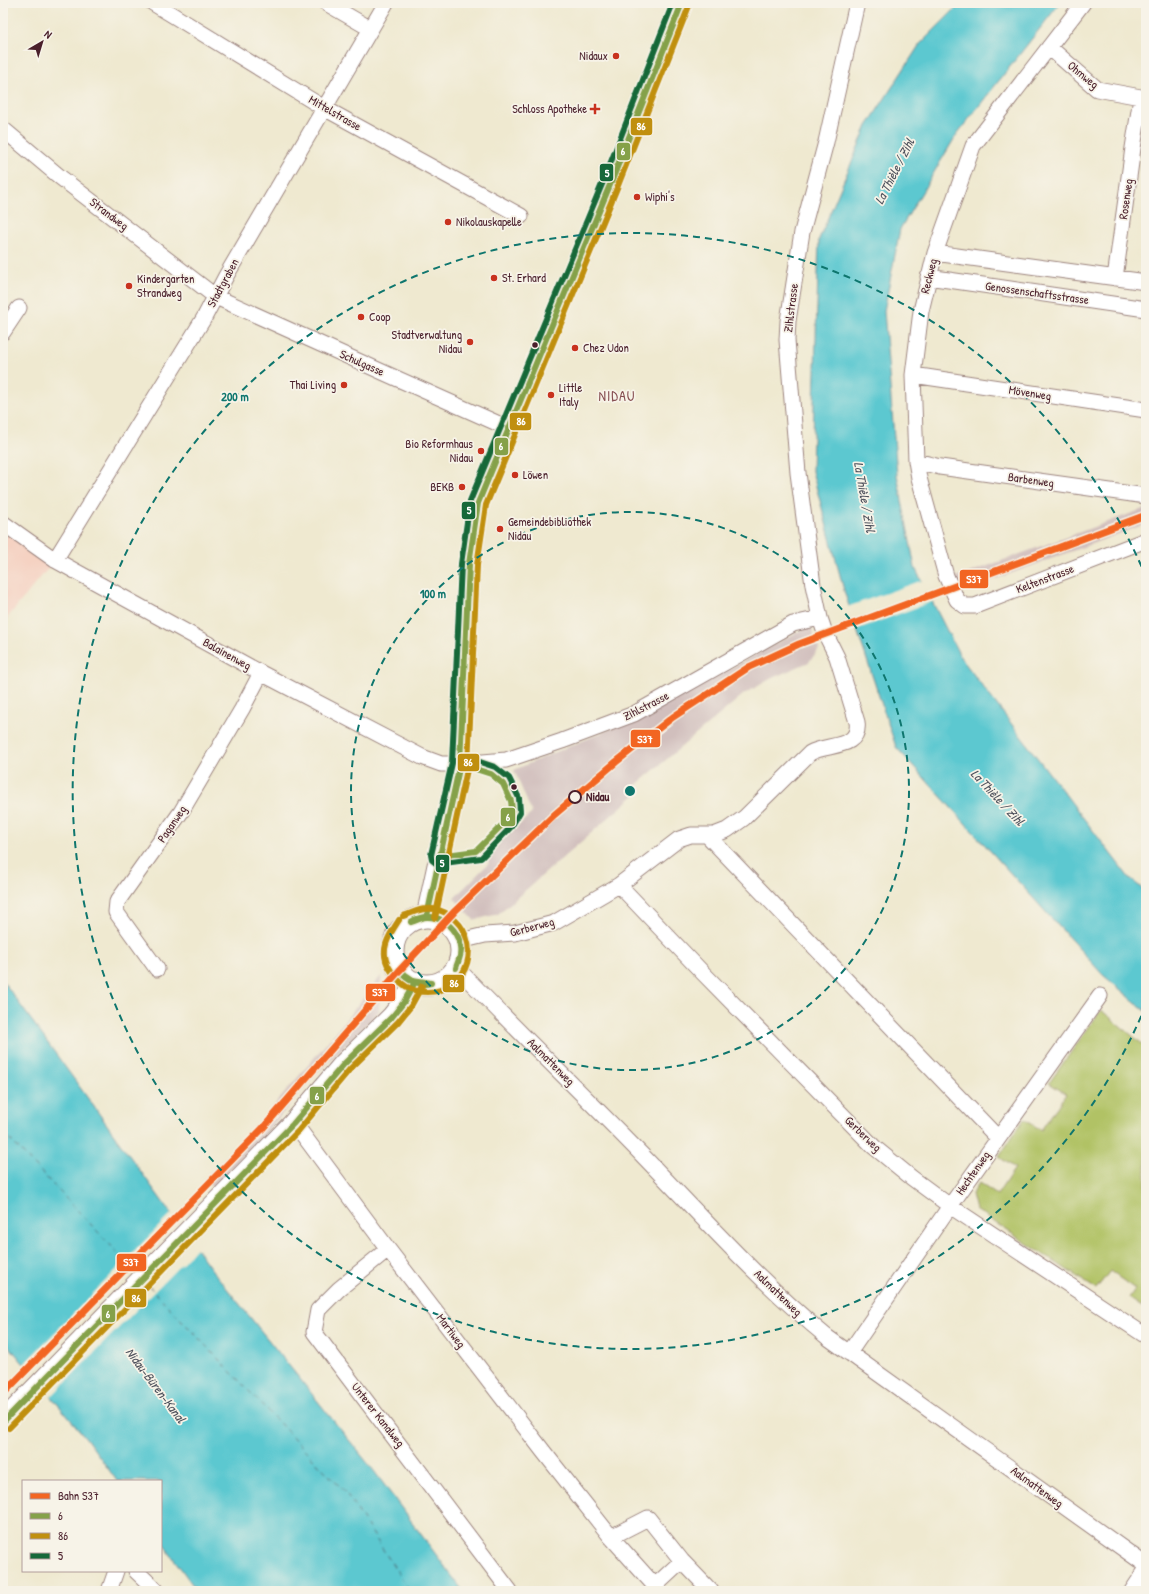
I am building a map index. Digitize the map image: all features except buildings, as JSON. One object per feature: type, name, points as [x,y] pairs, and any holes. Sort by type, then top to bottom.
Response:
[{"type":"main road","points":[[427,916],[460,764],[469,564],[478,504],[508,428],[584,250],[682,3]]},
{"type":"main road","points":[[427,916],[445,922],[453,928],[460,941],[460,959],[457,968],[443,981],[434,984],[424,984],[409,979],[399,971],[393,953],[394,942],[398,932],[406,924],[416,918],[427,916]]},
{"type":"main road","points":[[8,1417],[293,1124],[344,1064],[392,1017],[404,1002],[415,982]]},
{"type":"street","name":"Mittelstrasse","points":[[153,3],[324,108],[521,216]]},
{"type":"street","points":[[326,3],[371,29]]},
{"type":"street","name":"Stadtgraben","points":[[55,560],[149,409],[216,297],[226,276],[386,3]]},
{"type":"street","name":"Zihlstrasse","points":[[679,839],[691,835],[720,834],[736,824],[810,753],[820,748],[842,745],[852,740],[857,732],[858,722],[837,657],[825,633],[820,618],[813,585],[798,473],[787,340],[788,321],[802,232],[826,142],[857,3]]},
{"type":"street","name":"Reckweg","points":[[951,587],[946,576],[919,478],[916,461],[913,375],[921,311],[928,277],[935,252],[973,146],[1083,3]]},
{"type":"street","name":"Ohmweg","points":[[1049,47],[1097,89],[1144,98]]},
{"type":"street","name":"Rosenweg","points":[[1115,278],[1133,148],[1144,98]]},
{"type":"street","name":"Strandweg","points":[[3,129],[60,177],[216,297]]},
{"type":"street","points":[[935,252],[1146,282]]},
{"type":"street","name":"Genossenschaftsstrasse","points":[[928,277],[1146,309]]},
{"type":"street","name":"Schulgasse","points":[[216,297],[508,428]]},
{"type":"street","points":[[3,332],[19,308]]},
{"type":"street","name":"Mövenweg","points":[[913,375],[1146,410]]},
{"type":"street","name":"Barbenweg","points":[[916,461],[940,468],[1146,496]]},
{"type":"street","name":"Balainenweg","points":[[3,523],[55,560],[261,673],[422,757],[441,764],[460,764]]},
{"type":"street","name":"Keltenstrasse","points":[[951,587],[957,600],[965,606],[975,606],[1146,540]]},
{"type":"street","name":"Zihlstrasse","points":[[460,764],[506,760],[634,714],[793,624],[820,618]]},
{"type":"street","name":"Paganweg","points":[[157,969],[116,912],[117,902],[181,812],[242,709],[261,673]]},
{"type":"street","points":[[707,835],[998,1138]]},
{"type":"street","name":"Gerberweg","points":[[460,941],[485,935],[515,933],[554,923],[619,885],[679,839]]},
{"type":"street","name":"Gerberweg","points":[[619,885],[874,1147],[950,1206],[1146,1336]]},
{"type":"street","name":"Aalmattenweg","points":[[457,968],[605,1117],[765,1282],[805,1318],[850,1353],[1146,1565]]},
{"type":"street","name":"Hechtenweg","points":[[850,1353],[950,1206],[1100,996]]},
{"type":"street","name":"Martiweg","points":[[293,1124],[301,1132],[388,1249],[543,1451],[652,1588],[682,1561]]},
{"type":"street","name":"Unterer Kanalweg","points":[[388,1249],[339,1289],[318,1310],[314,1332],[510,1591]]},
{"type":"street","points":[[611,1537],[648,1518],[682,1561],[710,1591]]},
{"type":"street","points":[[1132,1591],[1146,1570]]},
{"type":"street","points":[[109,1591],[116,1572]]},
{"type":"street","points":[[137,1572],[157,1591]]},
{"type":"shaded area","points":[[1146,508],[1146,524],[958,593],[952,579]]},
{"type":"shaded area","points":[[3,523],[55,560],[3,623]]},
{"type":"shaded area","points":[[807,627],[812,629],[819,649],[809,662],[772,678],[744,694],[635,786],[636,794],[498,914],[474,920],[454,898],[489,863],[485,856],[532,813],[514,770],[643,715]]},
{"type":"shaded area","points":[[381,976],[379,1011],[309,1082],[265,1134],[213,1188],[204,1180],[267,1114]]},
{"type":"green space","points":[[1101,1010],[1146,1047],[1146,1310],[1129,1298],[1135,1289],[1110,1271],[1096,1289],[976,1210],[972,1194],[979,1183],[997,1195],[1015,1168],[999,1157],[1024,1119],[1041,1130],[1066,1094],[1049,1083]]},
{"type":"water","name":"La Thièle / Zihl","points":[[961,3],[1060,3],[957,134],[900,229],[884,311],[897,475],[915,568],[961,658],[1130,879],[1146,891],[1146,1011],[1103,975],[896,747],[845,594],[812,471],[819,239],[867,126],[920,44]]},
{"type":"water","name":"Nidau-Büren-Kanal","points":[[3,981],[212,1270],[374,1471],[463,1591],[197,1591],[162,1542],[162,1480],[116,1480],[86,1438],[3,1339]]},
{"type":"pier","points":[[923,580],[934,601],[855,630],[847,607]]},
{"type":"pier","points":[[173,1212],[198,1247],[50,1398],[23,1365]]},
{"type":"ferry route","points":[[3,1132],[136,1272]]},
{"type":"ferry route","points":[[149,1286],[346,1493],[410,1591]]},
{"type":"rail line","name":"S37","points":[[3,1394],[263,1128],[399,971],[455,911],[554,815],[616,762],[673,717],[749,667],[799,644],[1146,515]]},
{"type":"transit line","name":"5","points":[[468,758],[495,767],[509,778],[519,798],[520,812],[511,827],[481,858],[437,864],[432,860],[431,855],[452,763],[461,564],[470,501],[605,177],[673,3]]},
{"type":"transit line","name":"6","points":[[427,916],[460,764],[469,564],[478,503],[612,180],[682,3]]},
{"type":"transit line","name":"86","points":[[435,918],[468,765],[477,565],[486,505],[619,183],[689,6]]},
{"type":"transit line","name":"6","points":[[439,856],[476,851],[505,822],[512,810],[511,801],[503,784],[491,774],[460,764]]},
{"type":"transit line","name":"86","points":[[399,920],[386,943],[385,950],[385,956],[393,974],[405,986],[421,992],[442,990],[454,983],[462,974],[467,962],[469,950],[466,937],[460,925],[449,915],[435,909],[423,909],[403,916]]},
{"type":"transit line","name":"6","points":[[411,922],[425,917],[433,917],[440,919],[452,928],[459,941],[460,948],[460,956],[456,968]]},
{"type":"transit line","name":"6","points":[[411,922],[419,918],[428,917],[444,921],[450,926],[456,933],[461,950],[456,968]]},
{"type":"transit line","name":"6","points":[[401,972],[413,980],[431,983]]},
{"type":"transit line","name":"6","points":[[401,972],[414,982],[423,984],[431,983]]},
{"type":"transit line","name":"6","points":[[3,1422],[293,1124],[344,1064],[392,1017],[404,1002],[415,982]]},
{"type":"transit line","name":"86","points":[[9,1428],[299,1130],[350,1069],[398,1022],[411,1006],[422,986]]},
{"type":"place","name":"Nidaux","points":[[616,56]]},
{"type":"place","name":"Schloss Apotheke","points":[[595,109]]},
{"type":"place","name":"Wiphi's","points":[[637,197]]},
{"type":"place","name":"Nikolauskapelle","points":[[448,222]]},
{"type":"place","name":"St. Erhard","points":[[494,278]]},
{"type":"place","name":"Kindergarten Strandweg","points":[[129,286]]},
{"type":"place","name":"Coop","points":[[361,317]]},
{"type":"place","name":"Stadtverwaltung Nidau","points":[[470,342]]},
{"type":"place","name":"Chez Udon","points":[[575,348]]},
{"type":"place","name":"Thai Living","points":[[344,385]]},
{"type":"place","name":"Little Italy","points":[[551,395]]},
{"type":"place","name":"Bio Reformhaus Nidau","points":[[481,451]]},
{"type":"place","name":"Löwen","points":[[515,475]]},
{"type":"place","name":"BEKB","points":[[462,487]]},
{"type":"place","name":"Gemeindebibliothek Nidau","points":[[500,529]]},
{"type":"place","name":"Nidau","points":[[575,797]]},
{"type":"district","name":"NIDAU","points":[[617,396]]}]
